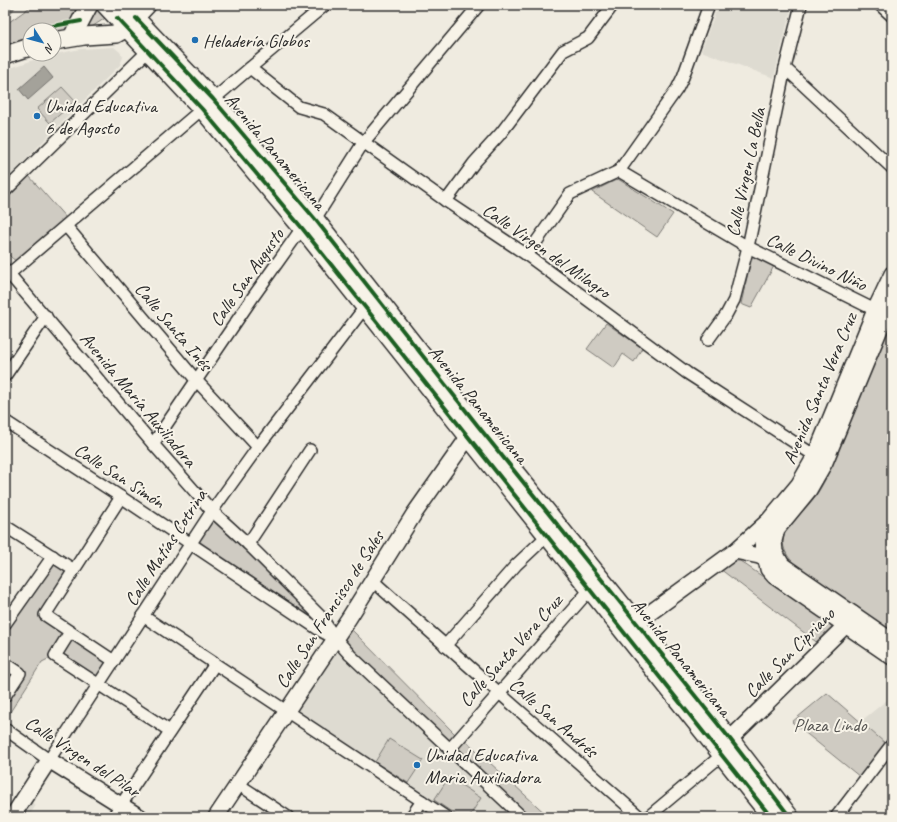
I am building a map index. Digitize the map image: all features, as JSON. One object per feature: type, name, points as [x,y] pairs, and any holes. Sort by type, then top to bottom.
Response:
[{"type":"main road","points":[[78,37],[89,5]]},
{"type":"main road","name":"Avenida Panamericana","points":[[105,5],[127,14],[208,104],[308,223],[596,584],[723,748],[790,817]]},
{"type":"main road","points":[[62,40],[78,37],[147,5]]},
{"type":"main road","name":"Avenida Panamericana","points":[[127,14],[148,50],[208,104]]},
{"type":"main road","points":[[5,55],[22,50]]},
{"type":"main road","name":"Avenida Panamericana","points":[[308,223],[365,307],[474,431],[548,535],[636,622],[771,817]]},
{"type":"main road","name":"Avenida Santa Vera Cruz","points":[[782,565],[776,552],[774,541],[777,529],[808,490],[875,310],[892,274]]},
{"type":"main road","name":"Avenida Santa Vera Cruz","points":[[765,558],[763,545],[764,534],[769,520],[820,459],[892,300]]},
{"type":"main road","name":"Calle San Francisco de Sales","points":[[216,817],[335,638],[414,514],[474,431]]},
{"type":"main road","points":[[636,622],[735,551],[756,534],[769,520]]},
{"type":"main road","points":[[735,551],[765,558],[782,565],[849,620],[892,658]]},
{"type":"main road","points":[[765,558],[768,569],[774,576],[849,620],[892,641]]},
{"type":"main road","name":"Calle San Cipriano","points":[[723,748],[849,620]]},
{"type":"main road","name":"Calle Virgen del Pilar","points":[[49,760],[140,817]]},
{"type":"main road","name":"Calle Matías Cotrina","points":[[12,817],[49,760]]},
{"type":"street","points":[[7,271],[66,226],[325,5]]},
{"type":"street","name":"Calle San Augusto","points":[[153,444],[196,380],[363,143],[479,5]]},
{"type":"street","points":[[446,201],[474,163],[501,133],[563,51],[588,38],[613,5]]},
{"type":"street","points":[[527,255],[570,194],[619,171],[677,89],[683,77],[709,5]]},
{"type":"street","name":"Calle Virgen La Bella","points":[[708,340],[726,315],[734,300],[748,247],[785,68],[801,5]]},
{"type":"street","points":[[880,5],[892,16]]},
{"type":"street","points":[[5,191],[148,50]]},
{"type":"street","name":"Calle Virgen del Milagro","points":[[250,68],[299,107],[324,114],[446,201],[527,255],[687,373],[820,459]]},
{"type":"street","points":[[785,68],[892,168]]},
{"type":"street","name":"Calle Divino Niño","points":[[619,171],[748,247],[875,310]]},
{"type":"street","name":"Calle Santa Inés","points":[[66,226],[196,380],[258,447]]},
{"type":"street","name":"Avenida María Auxiliadora","points":[[7,271],[153,444],[212,511],[248,544],[321,617],[335,638],[350,655],[449,750],[522,817]]},
{"type":"street","name":"Calle Matías Cotrina","points":[[49,760],[212,511],[258,447],[365,307]]},
{"type":"street","points":[[5,376],[46,316]]},
{"type":"street","name":"Calle San Simón","points":[[5,421],[191,543],[321,631],[335,638]]},
{"type":"street","points":[[248,544],[310,450]]},
{"type":"street","points":[[114,661],[44,615],[121,497]]},
{"type":"street","points":[[5,526],[74,570]]},
{"type":"street","points":[[445,646],[516,565],[548,535]]},
{"type":"street","points":[[5,624],[53,556]]},
{"type":"street","name":"Calle San Andrés","points":[[372,580],[640,817]]},
{"type":"street","name":"Calle Santa Vera Cruz","points":[[449,750],[596,584]]},
{"type":"street","points":[[143,616],[446,817]]},
{"type":"street","points":[[70,632],[55,656],[170,731]]},
{"type":"street","points":[[5,663],[20,673],[5,696]]},
{"type":"street","points":[[113,817],[215,664]]},
{"type":"street","name":"Calle Virgen del Pilar","points":[[5,729],[49,760]]},
{"type":"street","name":"Calle San Cipriano","points":[[648,817],[723,748]]},
{"type":"street","points":[[836,817],[890,752]]},
{"type":"street","points":[[238,784],[288,817]]},
{"type":"street","points":[[411,817],[422,801]]},
{"type":"shaded area","points":[[718,5],[792,5],[774,78],[701,51]]},
{"type":"shaded area","name":"Unidad Educativa 6 de Agosto","points":[[114,47],[123,57],[120,65],[51,133],[5,182],[5,70],[28,62],[62,62],[62,53],[81,49]]},
{"type":"shaded area","points":[[44,67],[53,78],[28,100],[19,89]]},
{"type":"shaded area","points":[[104,470],[117,479],[113,485],[100,476]]},
{"type":"shaded area","name":"Unidad Educativa Maria Auxiliadora","points":[[333,652],[338,653],[513,817],[455,817],[298,713],[296,707]]},
{"type":"shaded area","points":[[892,696],[892,734],[885,743],[860,722]]},
{"type":"shaded area","points":[[29,801],[36,805],[29,816],[22,811]]},
{"type":"green space","points":[[33,5],[83,5],[69,30],[62,32],[62,22],[22,22],[22,43],[5,48],[5,25]]},
{"type":"green space","points":[[96,5],[106,17],[90,28],[86,27]]},
{"type":"green space","points":[[62,87],[75,101],[50,123],[37,109]]},
{"type":"green space","points":[[29,176],[67,219],[19,261],[17,261],[13,259],[5,250],[5,201]]},
{"type":"green space","points":[[618,179],[673,214],[657,237],[592,192]]},
{"type":"green space","points":[[752,255],[774,266],[751,308],[741,304]]},
{"type":"green space","points":[[892,320],[892,632],[795,565],[787,555],[783,539],[790,525],[813,500],[827,476]]},
{"type":"green space","points":[[606,323],[642,348],[634,362],[623,354],[614,368],[587,349]]},
{"type":"green space","points":[[211,521],[215,522],[310,612],[310,615],[200,545],[198,543]]},
{"type":"green space","points":[[731,561],[740,561],[837,628],[819,644],[720,569]]},
{"type":"green space","points":[[54,563],[68,572],[41,613],[64,633],[53,661],[48,659],[42,662],[5,720],[5,703],[23,675],[5,658],[5,630],[8,628]]},
{"type":"green space","points":[[349,627],[456,735],[451,742],[447,741],[339,640]]},
{"type":"green space","points":[[70,638],[109,662],[101,680],[60,654]]},
{"type":"green space","name":"Plaza Lindo","points":[[827,693],[885,743],[860,777],[792,722]]},
{"type":"green space","points":[[389,739],[423,760],[408,783],[375,762]]},
{"type":"green space","points":[[464,739],[549,817],[529,817],[455,749]]},
{"type":"green space","points":[[449,777],[481,798],[469,817],[459,817],[434,800]]},
{"type":"cycle path","points":[[117,18],[202,109],[302,228],[771,817]]},
{"type":"cycle path","points":[[136,18],[213,99],[315,219],[478,426],[730,739],[790,817]]},
{"type":"cycle path","points":[[62,24],[81,21]]},
{"type":"place","name":"Heladería Globos","points":[[195,40]]},
{"type":"place","name":"Unidad Educativa 6 de Agosto","points":[[37,116]]},
{"type":"place","name":"Unidad Educativa Maria Auxiliadora","points":[[417,765]]}]
